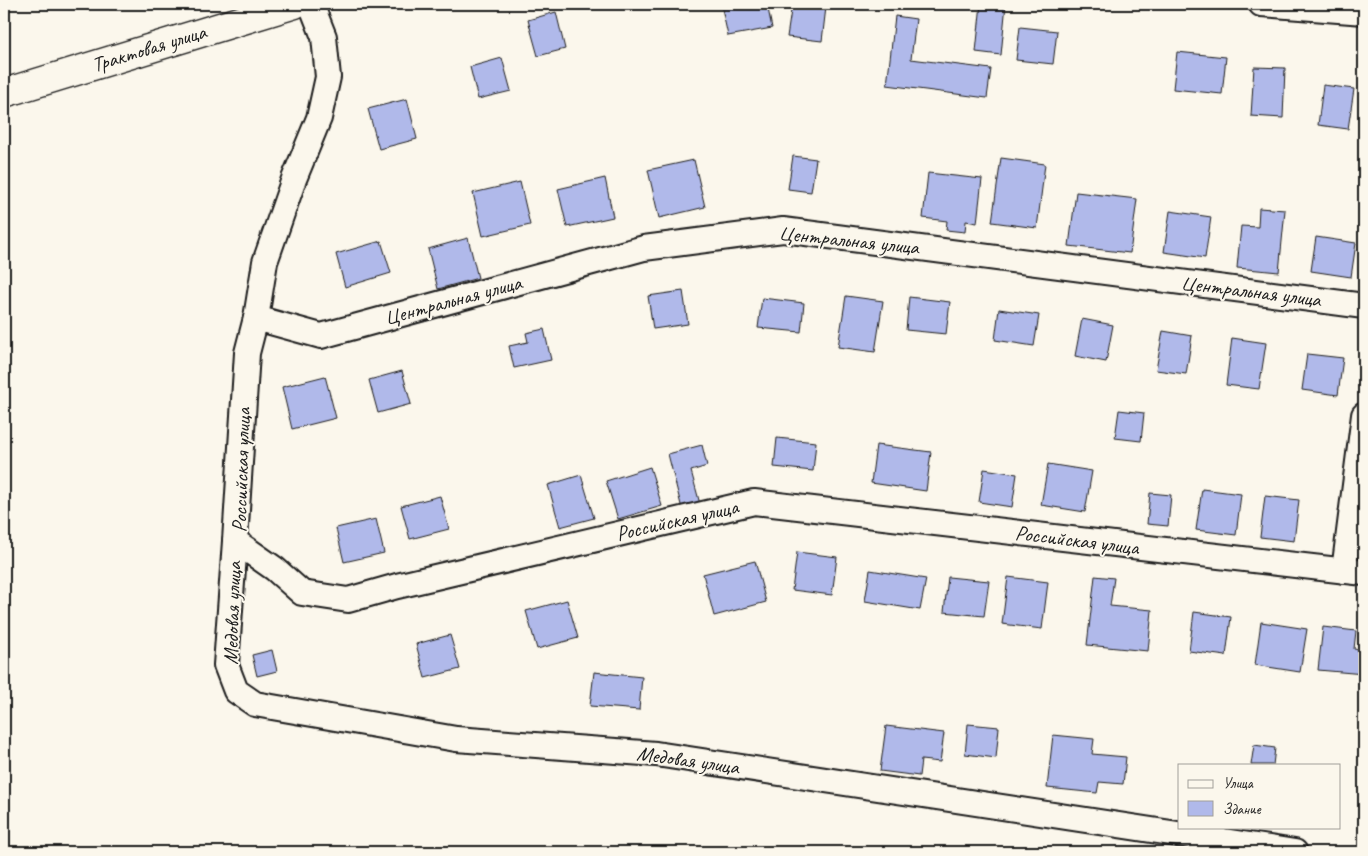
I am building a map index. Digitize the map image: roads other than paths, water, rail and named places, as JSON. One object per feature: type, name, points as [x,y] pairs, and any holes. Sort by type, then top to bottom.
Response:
[{"type":"street","name":"Трактовая улица","points":[[4,93],[294,4]]},
{"type":"street","name":"Российская улица","points":[[311,4],[324,37],[328,77],[320,118],[294,179],[265,262],[256,318],[247,353],[236,541],[275,569],[302,593],[348,600],[397,586],[754,502],[1354,572]]},
{"type":"street","points":[[1261,4],[1364,12]]},
{"type":"street","name":"Центральная улица","points":[[256,318],[320,336],[644,248],[783,230],[1364,306]]},
{"type":"street","points":[[1354,572],[1364,414]]},
{"type":"street","name":"Медовая улица","points":[[236,541],[226,665],[236,690],[255,704],[456,739],[656,754],[1295,852]]}]
